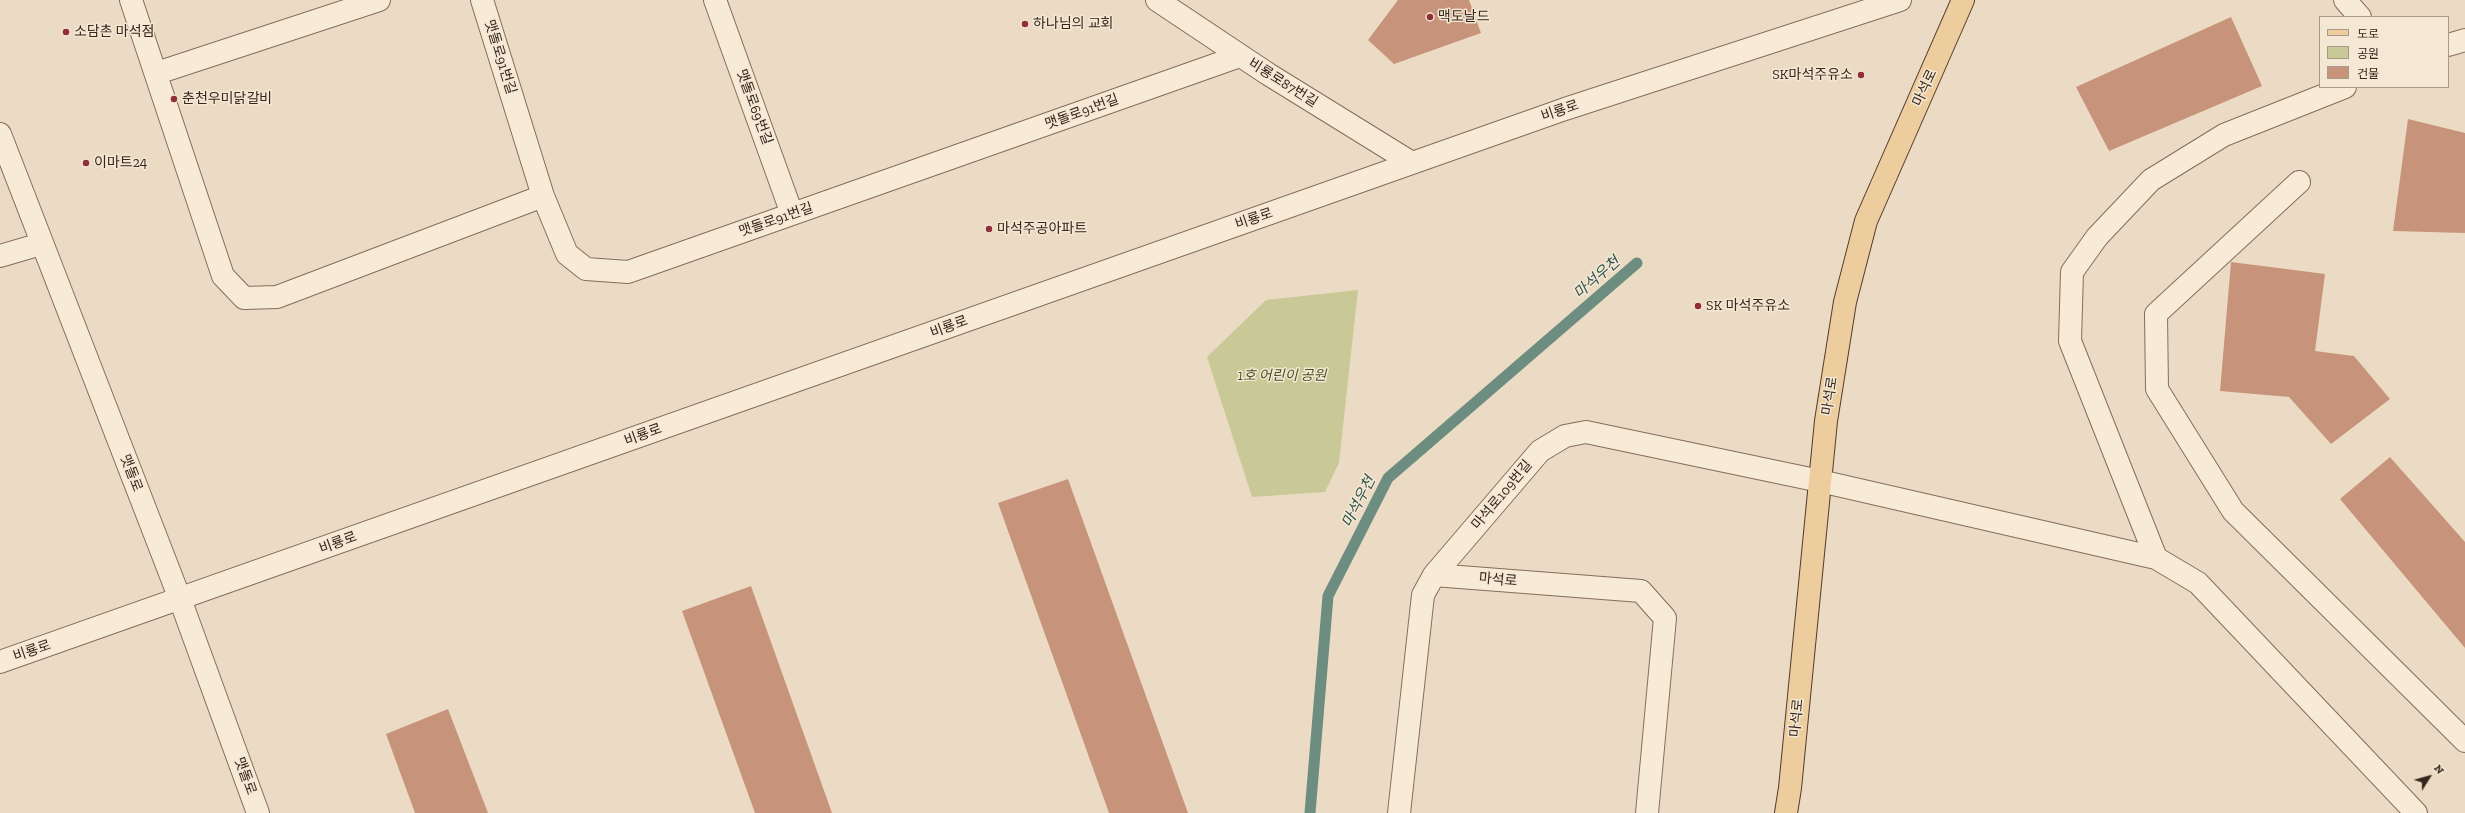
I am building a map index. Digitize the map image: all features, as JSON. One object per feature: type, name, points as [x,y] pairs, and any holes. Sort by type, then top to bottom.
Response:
[{"type":"main road","name":"마석로","points":[[1786,813],[1790,788],[1826,421],[1845,302],[1866,221],[1963,0]]},
{"type":"street","points":[[131,0],[157,73],[223,276],[244,298],[277,297],[543,196]]},
{"type":"street","points":[[157,73],[379,0]]},
{"type":"street","name":"맷돌로91번길","points":[[482,0],[543,196],[567,254],[586,269],[628,272],[1240,56]]},
{"type":"street","name":"맷돌로69번길","points":[[715,0],[792,214]]},
{"type":"street","name":"비룡로87번길","points":[[1157,0],[1240,56],[1412,163]]},
{"type":"street","name":"비룡로","points":[[0,662],[1565,109],[1900,0]]},
{"type":"street","points":[[2345,0],[2359,16]]},
{"type":"street","points":[[2449,45],[2465,40]]},
{"type":"street","points":[[2156,558],[2070,341],[2072,272],[2097,237],[2151,180],[2224,135],[2342,88]]},
{"type":"street","name":"맷돌로","points":[[0,134],[41,244],[180,599],[258,813]]},
{"type":"street","points":[[2299,182],[2156,314],[2157,389],[2233,511],[2465,740]]},
{"type":"street","points":[[0,256],[41,244]]},
{"type":"street","name":"마석로109번길","points":[[1399,813],[1423,595],[1434,575],[1540,451],[1564,436],[1586,432],[1820,480],[2156,558],[2198,583],[2416,813]]},
{"type":"street","name":"마석로","points":[[1434,575],[1641,591],[1665,618],[1647,813]]},
{"type":"green space","name":"1호 어린이 공원","points":[[1358,290],[1339,463],[1325,492],[1252,497],[1207,357],[1266,300]]},
{"type":"building","name":"맥도날드","points":[[1398,0],[1469,0],[1481,33],[1394,64],[1368,40]]},
{"type":"building","points":[[2231,17],[2262,86],[2109,151],[2076,87]]},
{"type":"building","points":[[2408,119],[2465,133],[2465,233],[2393,231]]},
{"type":"building","points":[[2231,262],[2325,274],[2315,351],[2354,356],[2390,399],[2331,444],[2289,397],[2220,391]]},
{"type":"building","points":[[2390,457],[2465,542],[2465,648],[2340,499]]},
{"type":"building","points":[[1068,479],[1188,813],[1109,813],[998,503]]},
{"type":"building","points":[[751,586],[832,813],[755,813],[682,611]]},
{"type":"building","points":[[448,709],[488,813],[415,813],[386,734]]},
{"type":"waterway","name":"마석우천","points":[[1310,813],[1328,596],[1388,478],[1637,263]]},
{"type":"place","name":"맥도날드","points":[[1430,17]]},
{"type":"place","name":"하나님의 교회","points":[[1025,24]]},
{"type":"place","name":"소담촌 마석점","points":[[66,32]]},
{"type":"place","name":"SK마석주유소","points":[[1861,75]]},
{"type":"place","name":"춘천우미닭갈비","points":[[174,99]]},
{"type":"place","name":"이마트24","points":[[86,163]]},
{"type":"place","name":"마석주공아파트","points":[[989,229]]},
{"type":"place","name":"SK 마석주유소","points":[[1698,306]]}]
